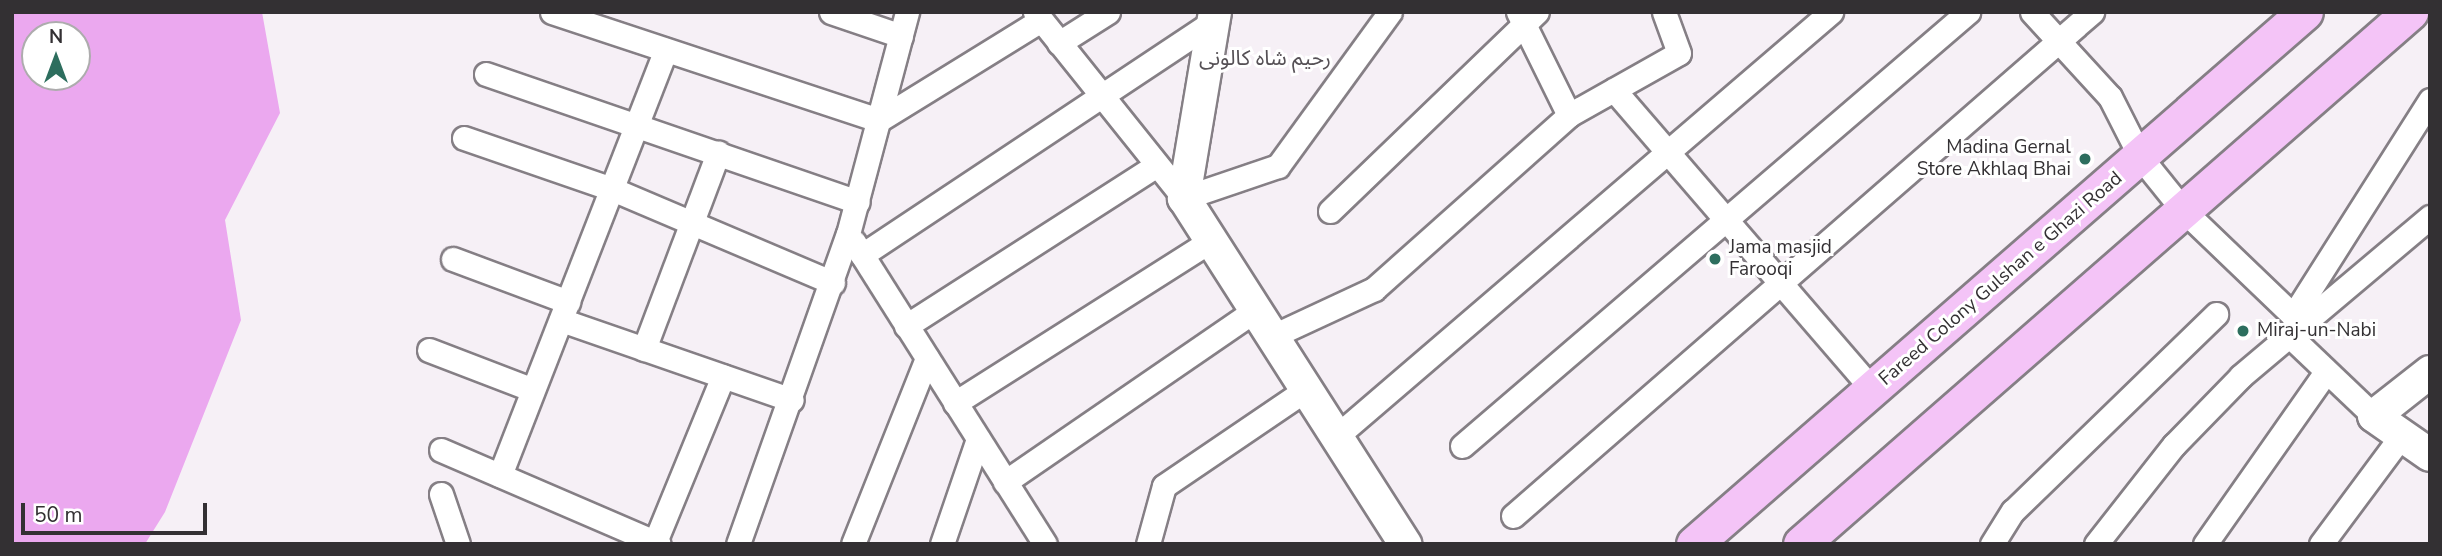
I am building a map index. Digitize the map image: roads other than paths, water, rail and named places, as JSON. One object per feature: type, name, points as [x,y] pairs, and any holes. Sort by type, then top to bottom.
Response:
[{"type":"main road","name":"Fareed Colony Gulshan e Ghazi Road","points":[[1694,544],[2141,158],[2305,12]]},
{"type":"main road","points":[[1816,539],[2183,210],[2410,12]]},
{"type":"street","points":[[552,12],[879,120]]},
{"type":"street","points":[[831,12],[901,36]]},
{"type":"street","points":[[738,544],[792,400],[848,234],[907,12]]},
{"type":"street","points":[[1059,43],[1108,12]]},
{"type":"street","points":[[1184,198],[1278,166],[1391,12]]},
{"type":"street","points":[[1338,435],[1831,12]]},
{"type":"street","points":[[1462,446],[1968,12]]},
{"type":"street","points":[[2032,12],[2062,41],[2110,97],[2141,158],[2183,210],[2296,326],[2326,372],[2399,439],[2430,455]]},
{"type":"street","points":[[1513,516],[1783,285],[2092,12]]},
{"type":"street","points":[[1330,211],[1526,15],[1569,115]]},
{"type":"street","points":[[879,120],[1038,16],[1155,166],[1184,198],[1275,335],[1405,544]]},
{"type":"street","points":[[1184,198],[1215,16]]},
{"type":"street","points":[[862,255],[1100,97],[1215,16]]},
{"type":"street","points":[[1275,335],[1374,289],[1569,115],[1679,53],[1674,17]]},
{"type":"street","points":[[499,475],[666,50]]},
{"type":"street","points":[[486,74],[858,202]]},
{"type":"street","points":[[1614,90],[1873,390]]},
{"type":"street","points":[[2296,326],[2430,100]]},
{"type":"street","points":[[464,138],[611,189],[832,283]]},
{"type":"street","points":[[645,349],[718,153]]},
{"type":"street","points":[[906,326],[1155,166]]},
{"type":"street","points":[[2096,544],[2174,445],[2241,376],[2296,326],[2430,217]]},
{"type":"street","points":[[848,234],[1045,544]]},
{"type":"street","points":[[955,403],[1212,240]]},
{"type":"street","points":[[453,259],[645,349],[792,400]]},
{"type":"street","points":[[1005,482],[1257,309]]},
{"type":"street","points":[[1992,544],[2012,511],[2216,313]]},
{"type":"street","points":[[429,350],[533,390]]},
{"type":"street","points":[[853,544],[927,358]]},
{"type":"street","points":[[2205,544],[2326,372]]},
{"type":"street","points":[[2374,416],[2430,372]]},
{"type":"street","points":[[442,450],[657,543],[723,376]]},
{"type":"street","points":[[1148,544],[1164,486],[1308,388]]},
{"type":"street","points":[[942,544],[978,439]]},
{"type":"street","points":[[2322,544],[2399,439]]},
{"type":"street","points":[[442,494],[458,544]]},
{"type":"place","name":"Madina Gernal Store Akhlaq Bhai","points":[[2085,159]]},
{"type":"place","name":"Jama masjid Farooqi","points":[[1715,259]]},
{"type":"place","name":"Miraj-un-Nabi","points":[[2243,331]]},
{"type":"district","name":"رحیم شاہ کالونی","points":[[1265,58]]}]
